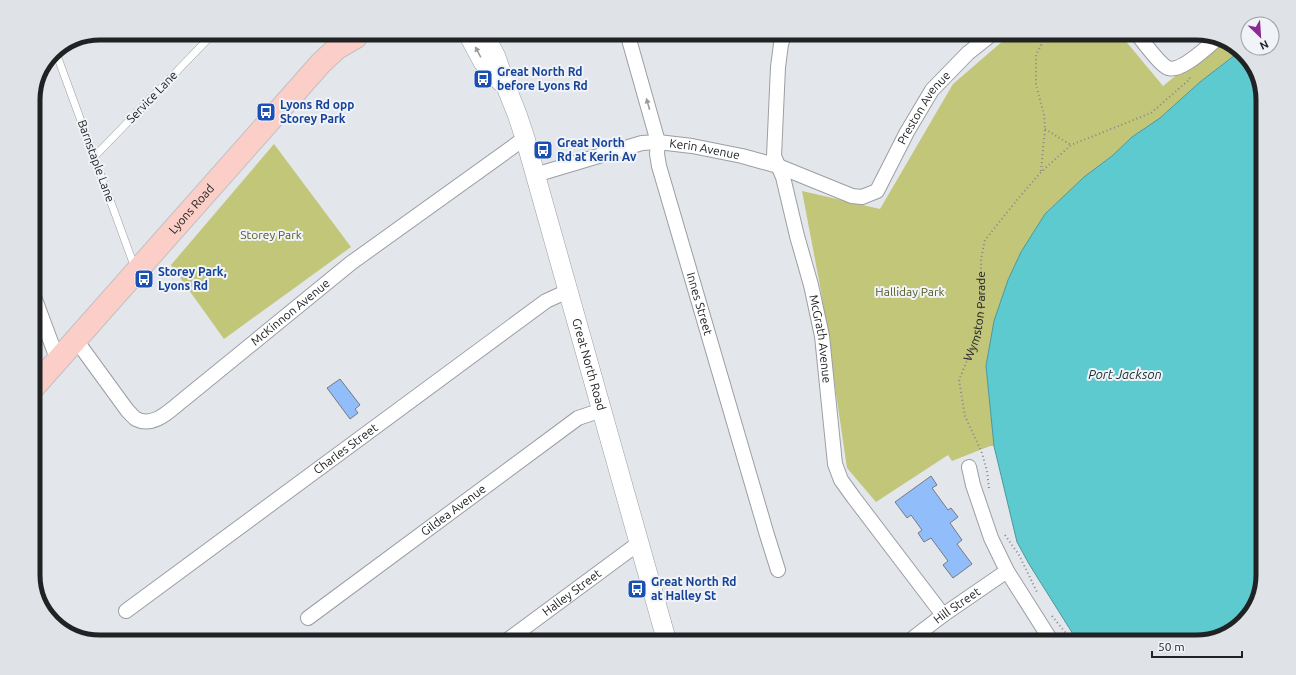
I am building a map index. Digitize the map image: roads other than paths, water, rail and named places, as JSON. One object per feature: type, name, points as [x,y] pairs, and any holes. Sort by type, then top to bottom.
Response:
[{"type":"main road","name":"Great North Road","points":[[472,40],[483,62],[507,89]]},
{"type":"main road","name":"Great North Road","points":[[487,40],[496,57],[507,89],[518,114],[665,635]]},
{"type":"main road","name":"Lyons Road","points":[[40,380],[280,111],[338,42]]},
{"type":"street","name":"Innes Street","points":[[629,40],[658,142],[657,154],[659,166],[778,570]]},
{"type":"street","name":"McGrath Avenue","points":[[783,40],[778,67],[774,156],[783,177],[797,236],[811,285],[822,336],[835,464],[841,480],[943,615]]},
{"type":"street","name":"Preston Avenue","points":[[871,194],[877,190],[880,185],[907,132],[932,90],[968,53],[984,40]]},
{"type":"street","points":[[1142,40],[1162,63],[1168,68],[1174,69],[1185,65],[1213,42]]},
{"type":"street","name":"McKinnon Avenue","points":[[76,340],[127,410],[136,419],[149,422],[157,420],[351,263],[525,138]]},
{"type":"street","name":"Kerin Avenue","points":[[535,175],[642,143],[658,142],[692,146],[742,156],[778,166],[852,196],[862,198],[871,194]]},
{"type":"street","name":"Charles Street","points":[[126,611],[546,301],[568,291]]},
{"type":"street","points":[[40,313],[58,361]]},
{"type":"street","name":"Gildea Avenue","points":[[308,618],[578,418],[602,410]]},
{"type":"street","points":[[970,467],[972,485],[990,538],[1007,571],[1048,635]]},
{"type":"street","name":"Halley Street","points":[[514,635],[639,543]]},
{"type":"street","name":"Hill Street","points":[[921,635],[943,615],[1007,571]]},
{"type":"lane","name":"Service Lane","points":[[94,156],[207,40]]},
{"type":"lane","name":"Barnstaple Lane","points":[[57,57],[136,272]]},
{"type":"water","name":"Port Jackson","points":[[1236,55],[1250,73],[1256,96],[1256,576],[1254,591],[1250,602],[1239,618],[1226,627],[1212,633],[1196,635],[1074,635],[1017,542],[994,446],[986,366],[994,321],[1008,280],[1021,252],[1045,214],[1084,177],[1112,156],[1132,137],[1160,118],[1200,82]]},
{"type":"place","name":"Great North Rd before Lyons Rd","points":[[483,79]]},
{"type":"place","name":"Lyons Rd opp Storey Park","points":[[266,112]]},
{"type":"place","name":"Great North Rd at Kerin Av","points":[[543,150]]},
{"type":"place","name":"Storey Park, Lyons Rd","points":[[144,279]]},
{"type":"place","name":"Great North Rd at Halley St","points":[[637,589]]},
{"type":"park label","name":"Storey Park","points":[[271,235]]},
{"type":"park label","name":"Halliday Park","points":[[910,292]]}]
